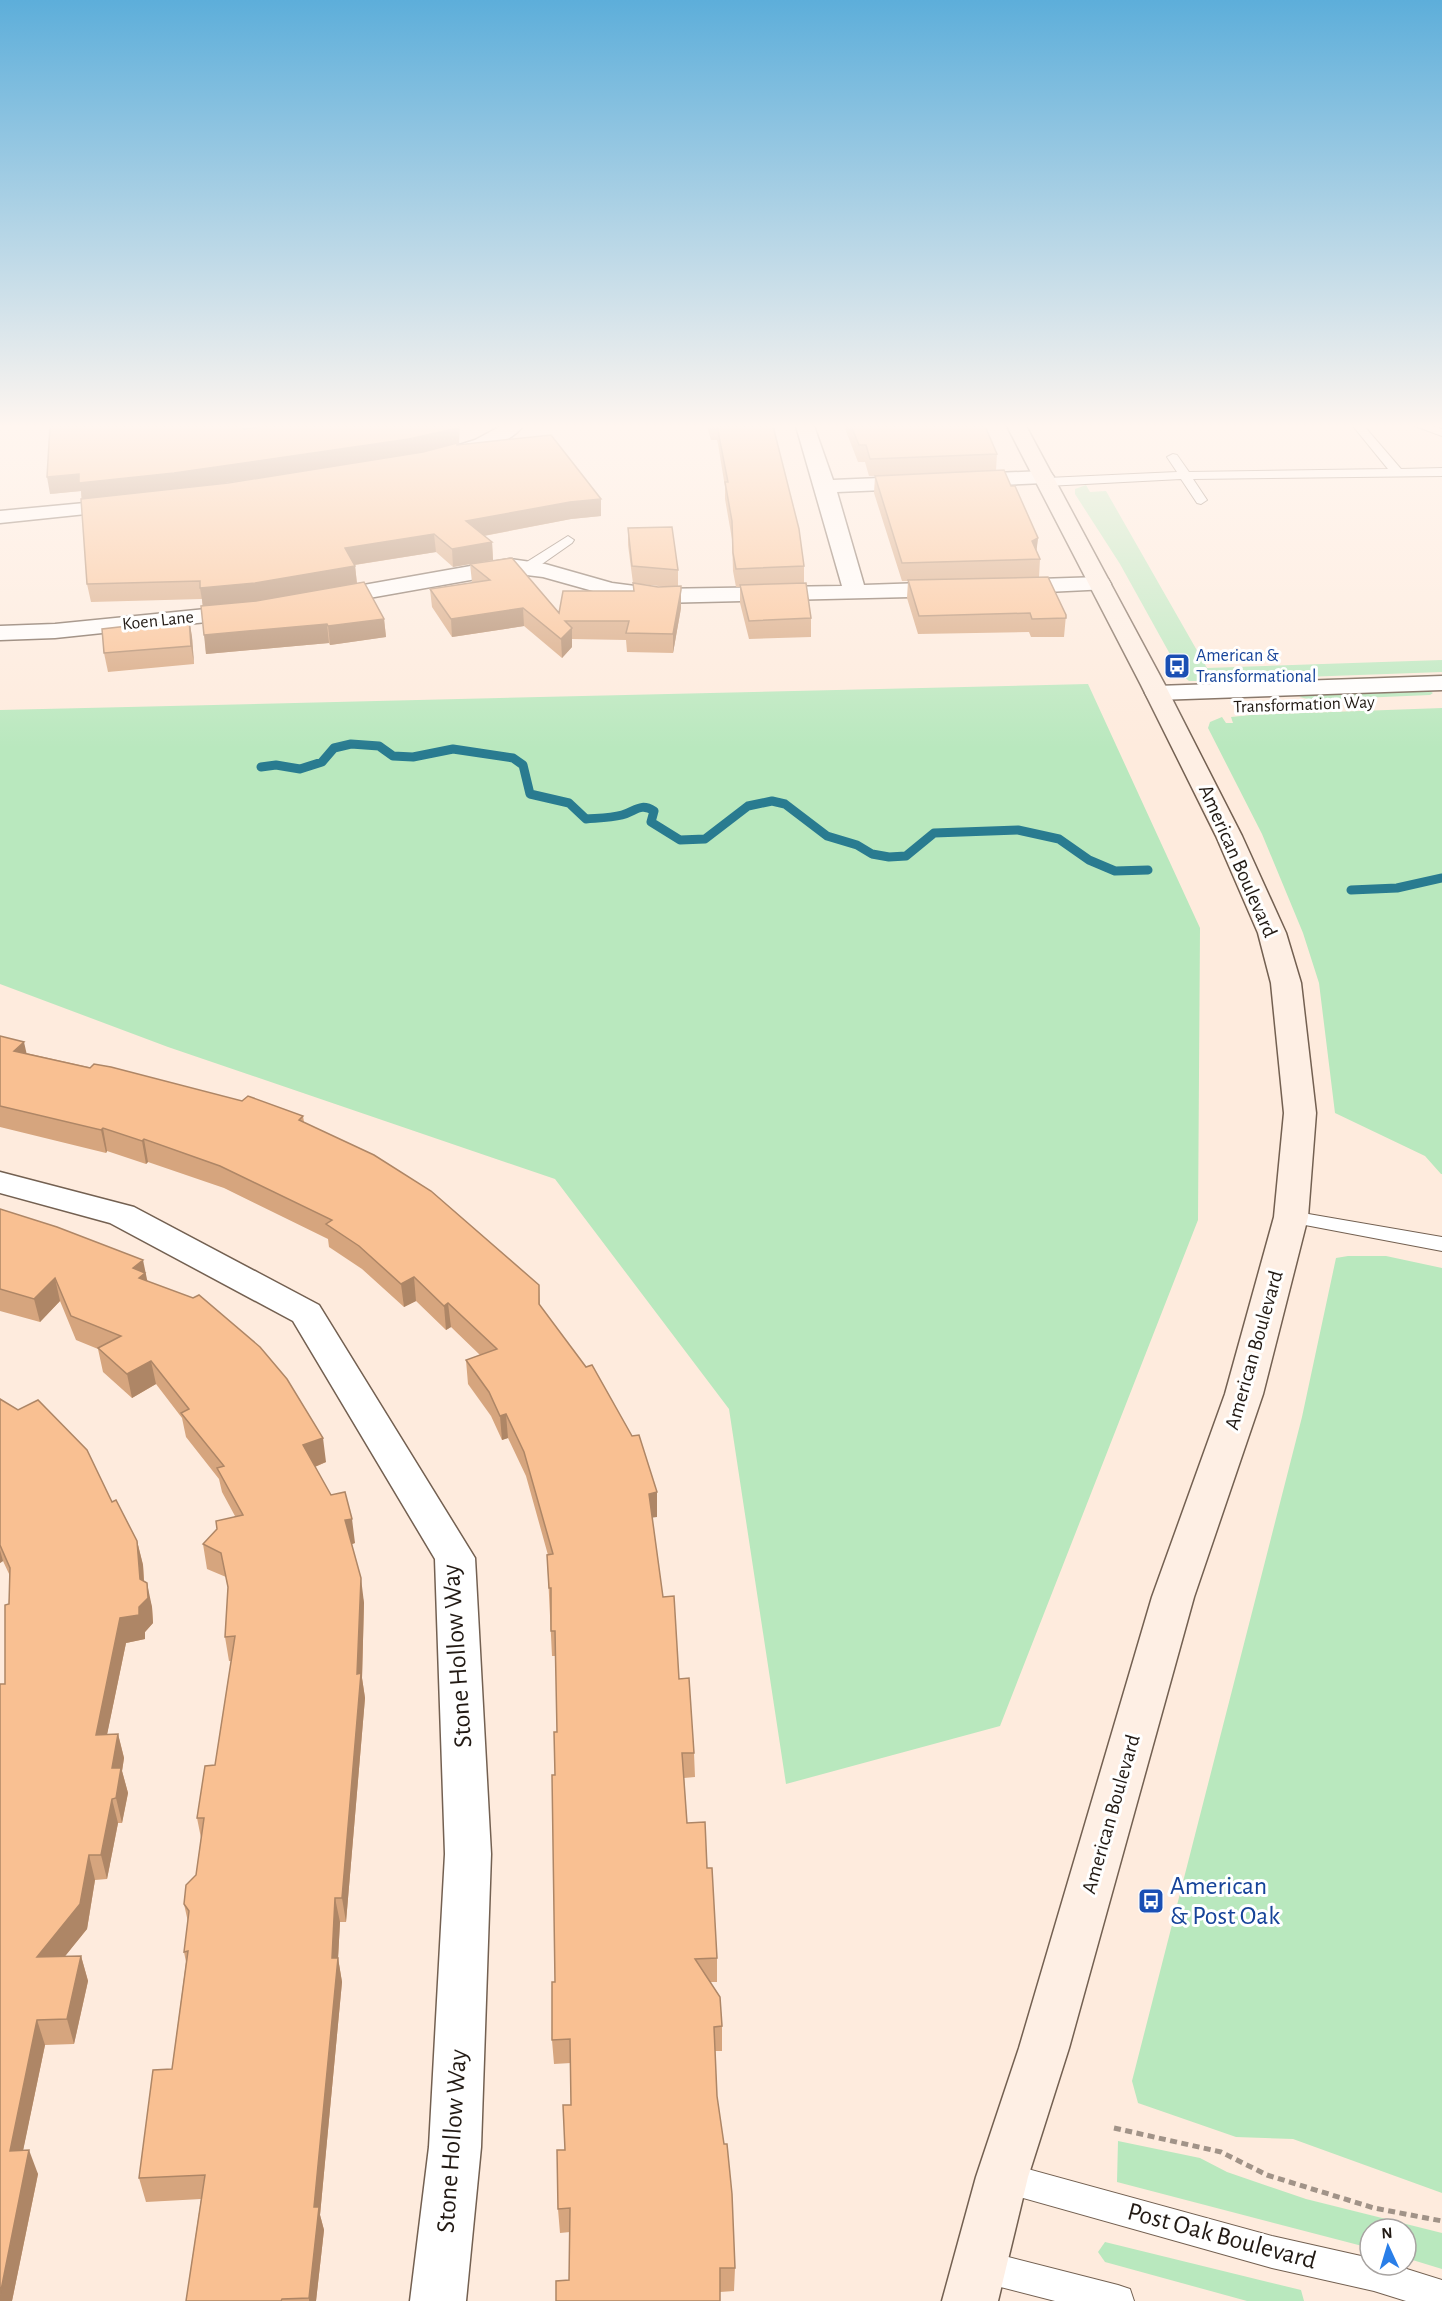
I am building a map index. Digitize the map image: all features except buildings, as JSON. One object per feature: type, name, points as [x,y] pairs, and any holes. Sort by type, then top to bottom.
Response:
[{"type":"street","points":[[838,533],[855,592]]},
{"type":"street","name":"American Boulevard","points":[[970,2301],[1002,2177],[1044,2048],[1173,1597],[1244,1394],[1291,1218],[1300,1113],[1286,983],[1267,922],[1229,836],[1074,533]]},
{"type":"street","points":[[303,603],[510,566],[545,571],[611,589],[658,596],[1100,584]]},
{"type":"street","name":"Koen Lane","points":[[0,633],[55,631],[269,608]]},
{"type":"street","name":"Transformation Way","points":[[1161,702],[1442,683]]},
{"type":"street","name":"Transformation Way","points":[[1161,702],[1442,700]]},
{"type":"street","name":"Stone Hollow Way","points":[[0,1182],[122,1215],[306,1313],[455,1558],[468,1854],[455,2146],[438,2301]]},
{"type":"lane","points":[[527,568],[568,540]]},
{"type":"lane","points":[[1291,1218],[1442,1244]]},
{"type":"lane","name":"Post Oak Boulevard","points":[[1002,2177],[1272,2252],[1374,2275],[1442,2296]]},
{"type":"lane","points":[[978,2265],[1119,2301]]},
{"type":"path","points":[[1114,2128],[1221,2152],[1267,2175],[1320,2192],[1374,2208],[1442,2221]]},
{"type":"green space","points":[[1100,533],[1130,533],[1207,668],[1442,660],[1442,672],[1276,678],[1260,676],[1204,678],[1204,681],[1189,681],[1181,674],[1120,564]]},
{"type":"green space","points":[[1442,675],[1442,677],[1213,685],[1210,680],[1294,680]]},
{"type":"green space","points":[[1088,684],[1200,928],[1198,1220],[1000,1726],[786,1784],[729,1409],[555,1179],[168,1047],[0,984],[0,710]]},
{"type":"green space","points":[[1428,690],[1433,693],[1430,695],[1313,700],[1299,697],[1305,695]]},
{"type":"green space","points":[[1442,708],[1441,1174],[1425,1156],[1335,1113],[1319,983],[1303,933],[1262,834],[1208,728],[1210,722],[1222,717],[1226,723],[1233,723],[1231,717],[1251,715]]},
{"type":"green space","points":[[1386,1256],[1442,1268],[1442,2193],[1293,2139],[1236,2137],[1138,2103],[1132,2081],[1302,1417],[1336,1258]]},
{"type":"green space","points":[[1118,2141],[1200,2158],[1227,2172],[1306,2199],[1378,2217],[1358,2217],[1358,2245],[1117,2182]]},
{"type":"green space","points":[[1418,2227],[1442,2233],[1442,2269],[1418,2262]]},
{"type":"green space","points":[[1105,2242],[1301,2290],[1304,2301],[1247,2301],[1105,2262],[1098,2252]]},
{"type":"waterway","points":[[261,767],[276,765],[300,769],[322,762],[334,748],[351,744],[379,746],[393,756],[413,757],[453,749],[513,758],[523,765],[530,794],[569,803],[586,819],[618,816],[641,808],[649,808],[654,811],[651,822],[680,840],[705,839],[748,806],[772,801],[785,804],[827,836],[857,845],[872,854],[889,857],[906,856],[934,833],[1018,830],[1059,839],[1089,860],[1115,871],[1148,870]]},
{"type":"waterway","points":[[1351,890],[1397,888],[1442,878]]},
{"type":"place","name":"American & Transformational","points":[[1177,666]]},
{"type":"place","name":"American & Post Oak","points":[[1151,1901]]}]
